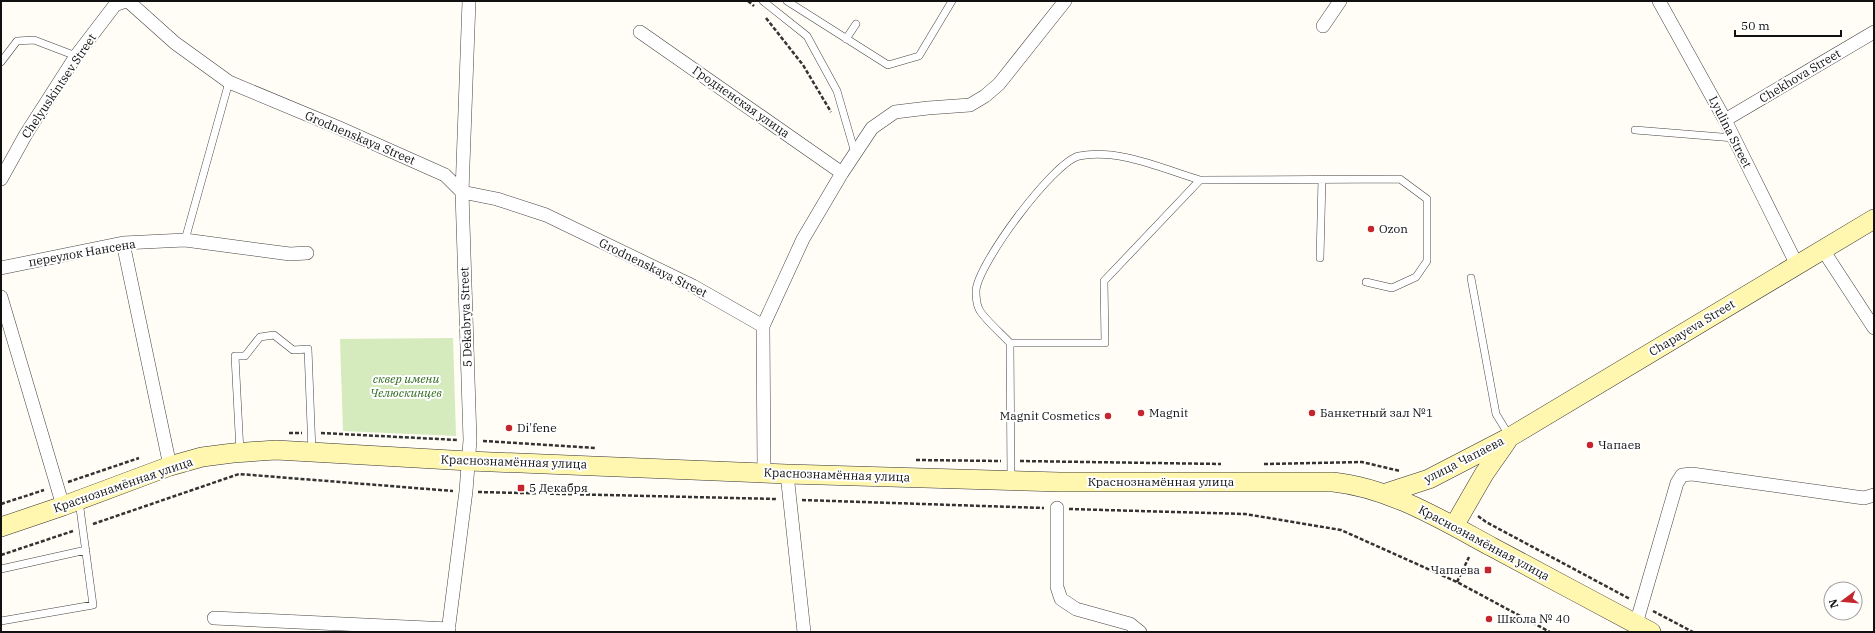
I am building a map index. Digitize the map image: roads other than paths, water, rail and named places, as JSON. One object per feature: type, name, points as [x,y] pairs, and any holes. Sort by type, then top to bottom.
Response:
[{"type":"street","name":"5 Dekabrya Street","points":[[448,630],[470,461],[462,192],[469,1]]},
{"type":"street","points":[[764,472],[763,326],[803,239],[842,172],[872,128],[895,112],[970,105],[985,96],[999,84],[1065,1]]},
{"type":"street","points":[[1323,26],[1340,1]]},
{"type":"street","name":"Lyulina Street","points":[[1659,1],[1725,120],[1797,265]]},
{"type":"street","name":"Grodnenskaya Street","points":[[119,2],[229,82],[445,175],[462,192],[497,199],[546,215],[693,286],[763,326]]},
{"type":"street","name":"Chelyuskintsev Street","points":[[1,179],[26,134],[76,56],[119,2]]},
{"type":"street","name":"Гродненская улица","points":[[640,32],[842,172]]},
{"type":"street","name":"Chekhova Street","points":[[1725,120],[1874,32]]},
{"type":"street","name":"Chapayeva Street","points":[[1510,437],[1874,219]]},
{"type":"street","name":"переулок Нансена","points":[[1,268],[123,243],[185,240],[290,254],[307,253]]},
{"type":"street","points":[[123,243],[170,466]]},
{"type":"street","points":[[1823,250],[1874,328]]},
{"type":"street","points":[[1,297],[71,503]]},
{"type":"street","name":"улица Чапаева","points":[[1386,494],[1429,479],[1510,437]]},
{"type":"street","name":"улица Чапаева","points":[[1454,526],[1484,474],[1510,437]]},
{"type":"street","name":"Краснознамённая улица","points":[[1,527],[170,466],[202,457],[240,452],[276,450],[470,461],[787,474],[1011,480],[1333,482],[1351,484],[1386,494],[1454,526],[1643,628]]},
{"type":"street","points":[[787,474],[804,632]]},
{"type":"street","points":[[1643,628],[1642,605],[1677,483],[1682,475],[1692,474],[1864,498],[1874,495]]},
{"type":"street","points":[[1057,508],[1057,587],[1061,600],[1076,610],[1130,624],[1140,632]]},
{"type":"street","points":[[214,618],[448,630]]},
{"type":"lane","points":[[763,1],[808,36],[837,91],[855,153]]},
{"type":"lane","points":[[787,1],[888,65],[919,56],[952,1]]},
{"type":"lane","points":[[846,39],[856,24]]},
{"type":"lane","points":[[1,62],[17,41],[34,40],[76,56]]},
{"type":"lane","points":[[185,240],[229,82]]},
{"type":"lane","points":[[1635,130],[1734,138]]},
{"type":"lane","points":[[1011,480],[1010,343],[979,309],[976,290],[990,257],[1018,215],[1056,170],[1078,156],[1107,155],[1125,157],[1200,180],[1400,179],[1428,199],[1427,260],[1416,277],[1392,288],[1366,282]]},
{"type":"lane","points":[[1320,258],[1322,179]]},
{"type":"lane","points":[[1010,343],[1105,342],[1104,281],[1200,180]]},
{"type":"lane","points":[[1471,278],[1496,414],[1510,437]]},
{"type":"lane","points":[[240,452],[235,356],[245,356],[260,337],[274,335],[293,350],[308,349],[312,452]]},
{"type":"lane","points":[[1,621],[93,604],[83,528],[71,503]]},
{"type":"lane","points":[[1,569],[86,550]]},
{"type":"place","name":"Ozon","points":[[1371,229]]},
{"type":"place","name":"Magnit","points":[[1141,413]]},
{"type":"place","name":"Банкетный зал №1","points":[[1312,413]]},
{"type":"place","name":"Magnit Cosmetics","points":[[1108,416]]},
{"type":"place","name":"Di'fene","points":[[509,428]]},
{"type":"place","name":"Чапаев","points":[[1590,445]]},
{"type":"place","name":"5 Декабря","points":[[521,488]]},
{"type":"place","name":"Чапаева","points":[[1488,570]]},
{"type":"place","name":"Школа № 40","points":[[1489,619]]},
{"type":"park label","name":"сквер имени Челюскинцев","points":[[406,386]]}]
